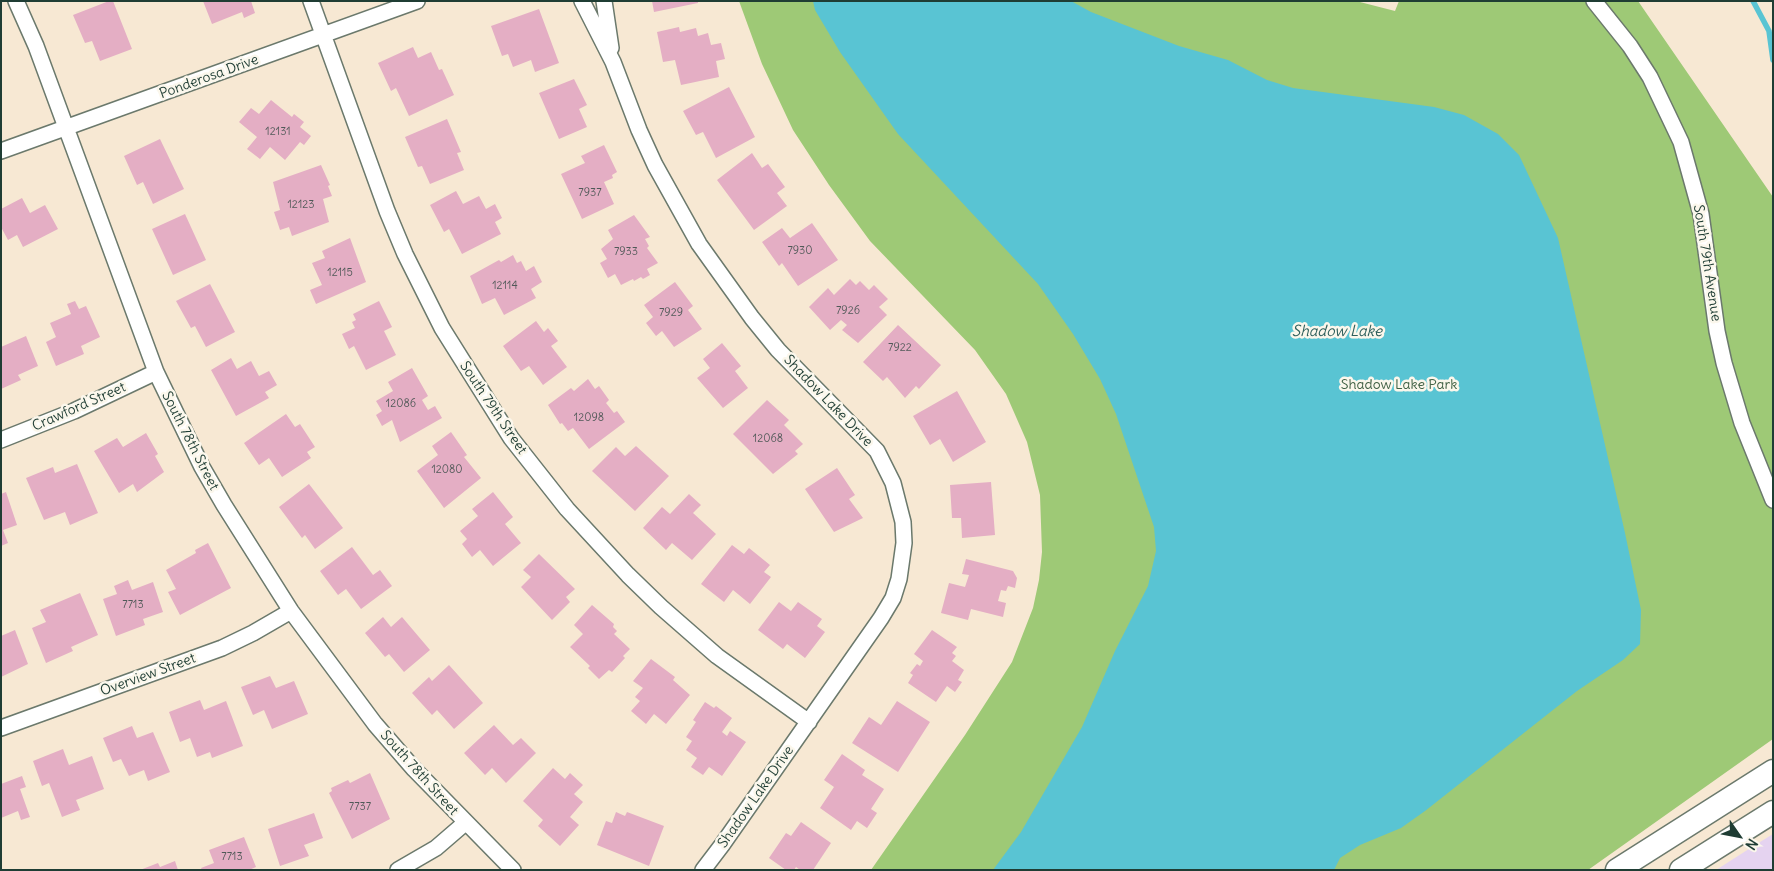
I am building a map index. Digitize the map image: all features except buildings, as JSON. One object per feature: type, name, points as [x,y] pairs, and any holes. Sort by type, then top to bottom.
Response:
[{"type":"main road","points":[[1617,870],[1773,771]]},
{"type":"main road","points":[[1681,870],[1773,812]]},
{"type":"street","name":"South 78th Street","points":[[16,1],[36,46],[67,128],[112,257],[156,372],[186,436],[224,506],[290,611],[375,724],[465,823]]},
{"type":"street","name":"South 79th Street","points":[[311,1],[387,211],[405,254],[451,343],[511,438],[577,521],[654,601],[717,656],[809,722]]},
{"type":"street","name":"Ponderosa Drive","points":[[1,151],[417,1]]},
{"type":"street","name":"Shadow Lake Drive","points":[[582,1],[612,62],[655,165],[699,244],[773,344],[877,451],[900,501],[904,542],[899,580],[893,598],[809,722],[702,870]]},
{"type":"street","name":"Shadow Lake Drive","points":[[604,1],[612,62]]},
{"type":"street","name":"South 79th Avenue","points":[[1594,1],[1630,46],[1650,76],[1681,142],[1701,214],[1717,331],[1724,363],[1742,423],[1773,500]]},
{"type":"street","name":"Crawford Street","points":[[1,440],[74,411],[156,372]]},
{"type":"street","name":"Overview Street","points":[[1,728],[222,648],[290,611]]},
{"type":"street","points":[[398,870],[436,848],[465,823],[512,870]]},
{"type":"shaded area","points":[[1773,834],[1773,870],[1716,870],[1752,847]]},
{"type":"green space","name":"Shadow Lake Park","points":[[739,1],[1356,1],[1395,11],[1399,1],[1638,1],[1773,197],[1773,739],[1588,870],[871,870],[965,735],[1012,662],[1033,608],[1039,580],[1042,552],[1040,495],[1027,442],[1006,394],[975,350],[870,241],[829,185],[793,130],[762,64]]},
{"type":"water","name":"Shadow Lake","points":[[813,1],[1071,1],[1091,12],[1179,46],[1228,60],[1267,80],[1293,88],[1434,107],[1464,115],[1498,134],[1519,155],[1558,238],[1641,610],[1640,644],[1623,660],[1577,691],[1425,811],[1401,828],[1360,845],[1340,858],[1334,870],[993,870],[1021,832],[1082,727],[1115,651],[1148,586],[1156,551],[1154,527],[1116,414],[1100,379],[1073,334],[1038,284],[898,134],[840,52],[815,10]]},
{"type":"waterway","points":[[1753,1],[1769,31],[1773,60]]}]
